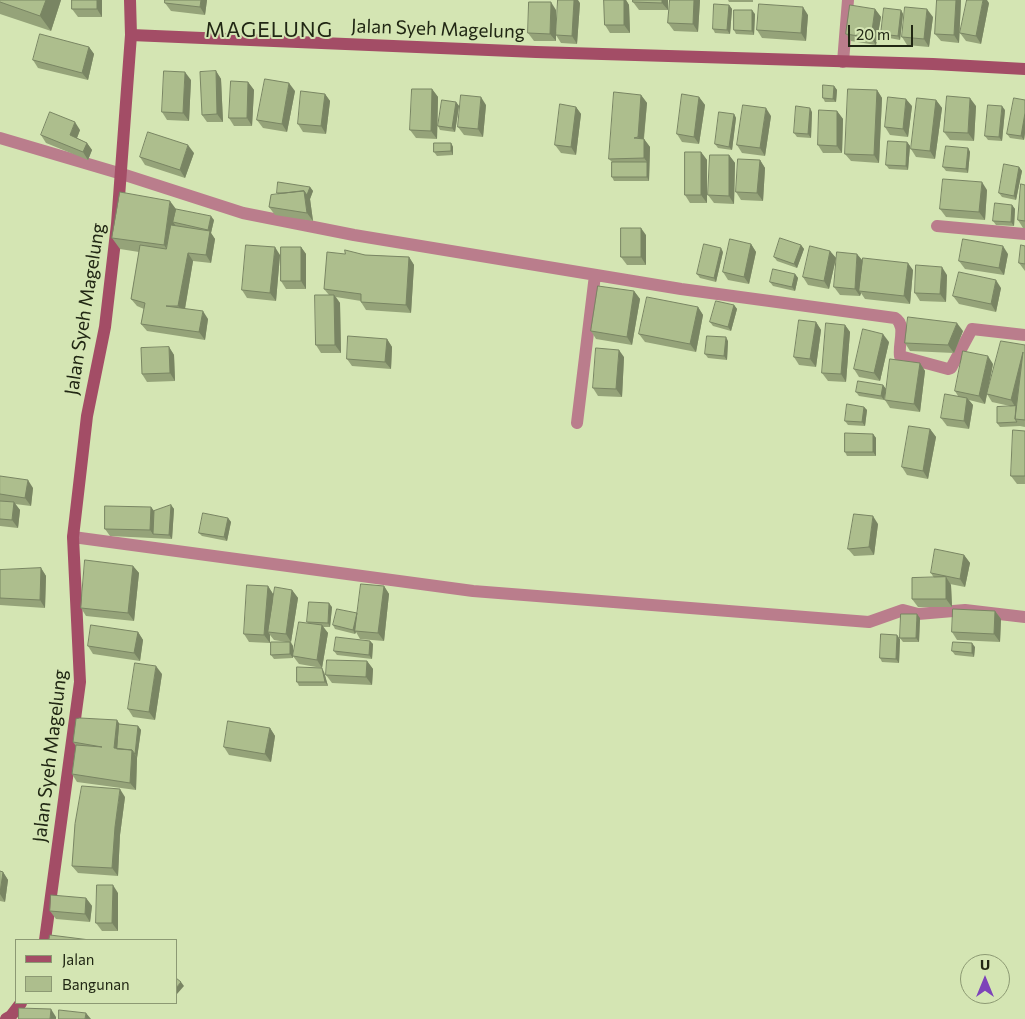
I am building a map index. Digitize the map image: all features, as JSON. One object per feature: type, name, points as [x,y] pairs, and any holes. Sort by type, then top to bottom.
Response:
[{"type":"street","points":[[130,0],[131,35]]},
{"type":"street","points":[[844,62],[848,0]]},
{"type":"street","name":"Jalan Syeh Magelung","points":[[45,939],[80,682],[73,537],[86,416],[105,327],[122,174],[131,35],[348,45],[1025,69]]},
{"type":"street","points":[[0,138],[122,174],[243,213],[354,235],[595,275],[895,318],[901,324],[900,356],[948,369],[951,368],[972,329],[1025,335]]},
{"type":"street","points":[[936,226],[1025,234]]},
{"type":"street","points":[[577,423],[595,275]]},
{"type":"street","points":[[73,537],[482,592],[869,622],[903,610],[918,614],[965,610],[1025,617]]},
{"type":"street","points":[[6,1019],[20,1004]]},
{"type":"building","points":[[0,0],[46,0],[40,16],[0,2]]},
{"type":"building","points":[[72,0],[97,0],[97,9],[72,9]]},
{"type":"building","points":[[165,0],[201,0],[200,7],[165,3]]},
{"type":"building","points":[[558,0],[574,0],[572,36],[556,35]]},
{"type":"building","points":[[604,0],[624,0],[624,25],[605,25]]},
{"type":"building","points":[[633,0],[662,0],[662,3],[633,2]]},
{"type":"building","points":[[670,0],[694,0],[693,24],[668,23]]},
{"type":"building","points":[[937,0],[956,0],[954,35],[935,34]]},
{"type":"building","points":[[967,0],[983,0],[976,36],[960,33]]},
{"type":"building","points":[[529,2],[551,2],[550,34],[528,33]]},
{"type":"building","points":[[714,4],[729,5],[727,30],[713,29]]},
{"type":"building","points":[[759,4],[803,7],[801,33],[757,30]]},
{"type":"building","points":[[850,5],[875,9],[871,38],[846,34]]},
{"type":"building","points":[[905,7],[927,9],[924,39],[902,37]]},
{"type":"building","points":[[884,8],[901,10],[898,36],[881,34]]},
{"type":"building","points":[[734,10],[752,10],[752,31],[734,30]]},
{"type":"building","points":[[40,34],[89,47],[82,73],[33,60]]},
{"type":"building","points":[[164,71],[185,72],[183,113],[162,112]]},
{"type":"building","points":[[216,71],[217,114],[202,115],[200,72]]},
{"type":"building","points":[[265,79],[289,83],[282,124],[257,120]]},
{"type":"building","points":[[231,81],[248,82],[247,118],[229,118]]},
{"type":"building","points":[[823,85],[834,86],[833,99],[823,98]]},
{"type":"building","points":[[412,89],[432,89],[431,131],[410,130]]},
{"type":"building","points":[[848,89],[877,90],[874,155],[845,154]]},
{"type":"building","points":[[301,91],[325,94],[321,126],[298,124]]},
{"type":"building","points":[[614,92],[641,95],[638,137],[634,138],[644,139],[644,158],[609,159]]},
{"type":"building","points":[[682,94],[699,97],[694,137],[677,134]]},
{"type":"building","points":[[461,95],[481,97],[478,129],[458,127]]},
{"type":"building","points":[[947,96],[970,98],[968,133],[944,132]]},
{"type":"building","points":[[888,97],[906,99],[903,129],[885,127]]},
{"type":"building","points":[[917,98],[936,100],[930,151],[911,149]]},
{"type":"building","points":[[1014,98],[1025,100],[1021,136],[1007,134]]},
{"type":"building","points":[[442,100],[456,102],[452,128],[438,126]]},
{"type":"building","points":[[560,104],[576,107],[571,147],[555,145]]},
{"type":"building","points":[[743,105],[766,108],[760,148],[737,145]]},
{"type":"building","points":[[988,105],[1002,106],[999,137],[985,136]]},
{"type":"building","points":[[796,106],[810,108],[808,134],[794,133]]},
{"type":"building","points":[[819,110],[837,111],[837,146],[818,145]]},
{"type":"building","points":[[50,112],[75,122],[70,135],[87,143],[83,152],[41,135]]},
{"type":"building","points":[[719,112],[734,114],[729,147],[715,144]]},
{"type":"building","points":[[148,132],[188,145],[180,170],[140,157]]},
{"type":"building","points":[[888,141],[907,142],[906,166],[886,165]]},
{"type":"building","points":[[434,143],[451,143],[451,151],[434,152]]},
{"type":"building","points":[[946,146],[968,148],[966,169],[943,167]]},
{"type":"building","points":[[685,152],[701,152],[701,195],[685,195]]},
{"type":"building","points":[[710,155],[729,155],[729,196],[708,195]]},
{"type":"building","points":[[738,159],[760,160],[757,193],[736,192]]},
{"type":"building","points":[[612,162],[647,162],[647,177],[612,177]]},
{"type":"building","points":[[1004,164],[1019,167],[1014,196],[999,193]]},
{"type":"building","points":[[943,179],[982,182],[979,212],[940,209]]},
{"type":"building","points":[[278,182],[310,187],[307,195],[304,191],[277,193]]},
{"type":"building","points":[[1021,184],[1025,185],[1025,221],[1018,220]]},
{"type":"building","points":[[304,191],[307,213],[269,207],[271,195]]},
{"type":"building","points":[[120,192],[170,201],[164,245],[112,238]]},
{"type":"building","points":[[995,203],[1012,205],[1011,222],[993,221]]},
{"type":"building","points":[[176,209],[211,216],[208,230],[173,222]]},
{"type":"building","points":[[171,225],[210,231],[206,255],[188,253],[178,306],[166,306],[203,311],[199,332],[141,324],[145,303],[131,299],[140,245],[166,249]]},
{"type":"building","points":[[621,228],[641,228],[641,257],[621,257]]},
{"type":"building","points":[[780,238],[801,245],[794,264],[774,257]]},
{"type":"building","points":[[730,239],[751,244],[744,277],[723,272]]},
{"type":"building","points":[[963,239],[1003,246],[999,268],[959,261]]},
{"type":"building","points":[[704,244],[721,248],[714,278],[697,274]]},
{"type":"building","points":[[246,245],[275,247],[270,293],[242,290]]},
{"type":"building","points":[[1021,245],[1025,246],[1025,264],[1019,263]]},
{"type":"building","points":[[810,246],[830,251],[824,281],[803,277]]},
{"type":"building","points":[[281,247],[301,247],[301,281],[281,281]]},
{"type":"building","points":[[345,250],[365,255],[409,257],[406,305],[361,302],[361,294],[324,289],[327,252],[345,254]]},
{"type":"building","points":[[837,252],[857,254],[855,289],[834,287]]},
{"type":"building","points":[[863,258],[908,263],[904,296],[859,291]]},
{"type":"building","points":[[916,265],[942,267],[940,294],[915,293]]},
{"type":"building","points":[[773,269],[795,274],[792,287],[770,282]]},
{"type":"building","points":[[959,272],[996,280],[991,304],[953,296]]},
{"type":"building","points":[[598,286],[634,291],[627,337],[591,331]]},
{"type":"building","points":[[315,295],[334,295],[335,345],[316,345]]},
{"type":"building","points":[[647,297],[698,307],[690,344],[639,334]]},
{"type":"building","points":[[716,301],[734,305],[728,327],[710,322]]},
{"type":"building","points":[[908,317],[957,323],[948,345],[905,343]]},
{"type":"building","points":[[799,320],[816,322],[810,359],[794,357]]},
{"type":"building","points":[[826,323],[845,325],[841,374],[822,373]]},
{"type":"building","points":[[863,329],[883,334],[874,373],[854,369]]},
{"type":"building","points":[[348,336],[387,339],[385,362],[347,359]]},
{"type":"building","points":[[707,336],[726,337],[724,356],[705,354]]},
{"type":"building","points":[[1001,341],[1025,345],[1025,420],[1015,419],[1023,352],[1011,400],[987,394]]},
{"type":"building","points":[[169,347],[170,373],[142,374],[141,348]]},
{"type":"building","points":[[596,348],[619,350],[616,389],[593,388]]},
{"type":"building","points":[[963,351],[988,356],[979,396],[955,391]]},
{"type":"building","points":[[890,359],[920,363],[914,404],[885,400]]},
{"type":"building","points":[[858,381],[883,385],[881,396],[856,392]]},
{"type":"building","points":[[945,394],[967,398],[964,421],[941,418]]},
{"type":"building","points":[[847,404],[864,407],[862,422],[845,421]]},
{"type":"building","points":[[1016,406],[1015,419],[1017,422],[997,423],[997,407]]},
{"type":"building","points":[[909,426],[930,429],[923,471],[902,467]]},
{"type":"building","points":[[1013,430],[1025,431],[1025,476],[1011,476]]},
{"type":"building","points":[[845,433],[873,434],[873,452],[845,452]]},
{"type":"building","points":[[0,476],[28,480],[25,498],[0,494]]},
{"type":"building","points":[[0,501],[14,502],[12,520],[0,519]]},
{"type":"building","points":[[171,505],[169,535],[153,534],[154,511]]},
{"type":"building","points":[[105,506],[151,507],[150,530],[105,529]]},
{"type":"building","points":[[203,513],[228,518],[224,537],[199,533]]},
{"type":"building","points":[[854,514],[873,516],[869,547],[848,549]]},
{"type":"building","points":[[935,549],[964,555],[960,579],[931,573]]},
{"type":"building","points":[[85,560],[133,566],[128,613],[81,608]]},
{"type":"building","points":[[41,568],[40,600],[0,598],[0,570]]},
{"type":"building","points":[[946,577],[946,599],[912,599],[912,578]]},
{"type":"building","points":[[361,584],[384,586],[378,633],[355,631]]},
{"type":"building","points":[[247,585],[268,586],[264,635],[244,634]]},
{"type":"building","points":[[275,587],[292,590],[286,634],[268,632]]},
{"type":"building","points":[[309,602],[329,603],[328,623],[307,622]]},
{"type":"building","points":[[337,609],[357,613],[353,630],[333,625]]},
{"type":"building","points":[[953,609],[995,611],[994,634],[952,632]]},
{"type":"building","points":[[901,614],[917,614],[916,638],[900,638]]},
{"type":"building","points":[[299,622],[322,625],[317,660],[293,656]]},
{"type":"building","points":[[91,625],[138,632],[134,653],[88,646]]},
{"type":"building","points":[[881,634],[897,635],[896,659],[880,658]]},
{"type":"building","points":[[336,637],[370,641],[369,655],[334,651]]},
{"type":"building","points":[[271,642],[290,642],[290,654],[271,655]]},
{"type":"building","points":[[953,642],[972,643],[972,653],[952,651]]},
{"type":"building","points":[[327,660],[367,661],[366,677],[326,675]]},
{"type":"building","points":[[135,663],[156,666],[149,712],[128,709]]},
{"type":"building","points":[[297,667],[322,668],[325,682],[297,682]]},
{"type":"building","points":[[76,719],[117,720],[114,748],[132,750],[130,783],[72,774],[76,745],[102,747],[73,742]]},
{"type":"building","points":[[228,721],[270,728],[265,754],[224,747]]},
{"type":"building","points":[[119,724],[138,726],[135,754],[132,750],[117,749]]},
{"type":"building","points":[[82,786],[120,789],[112,868],[72,866],[75,824]]},
{"type":"building","points":[[0,871],[3,872],[0,893]]},
{"type":"building","points":[[97,885],[113,885],[112,923],[96,923]]},
{"type":"building","points":[[51,895],[86,898],[85,914],[50,911]]},
{"type":"building","points":[[50,935],[82,939],[49,939]]},
{"type":"building","points":[[19,1008],[51,1009],[50,1019],[19,1019]]},
{"type":"building","points":[[59,1010],[86,1013],[85,1019],[59,1019]]},
{"type":"district","name":"MAGELUNG","points":[[269,30]]}]
